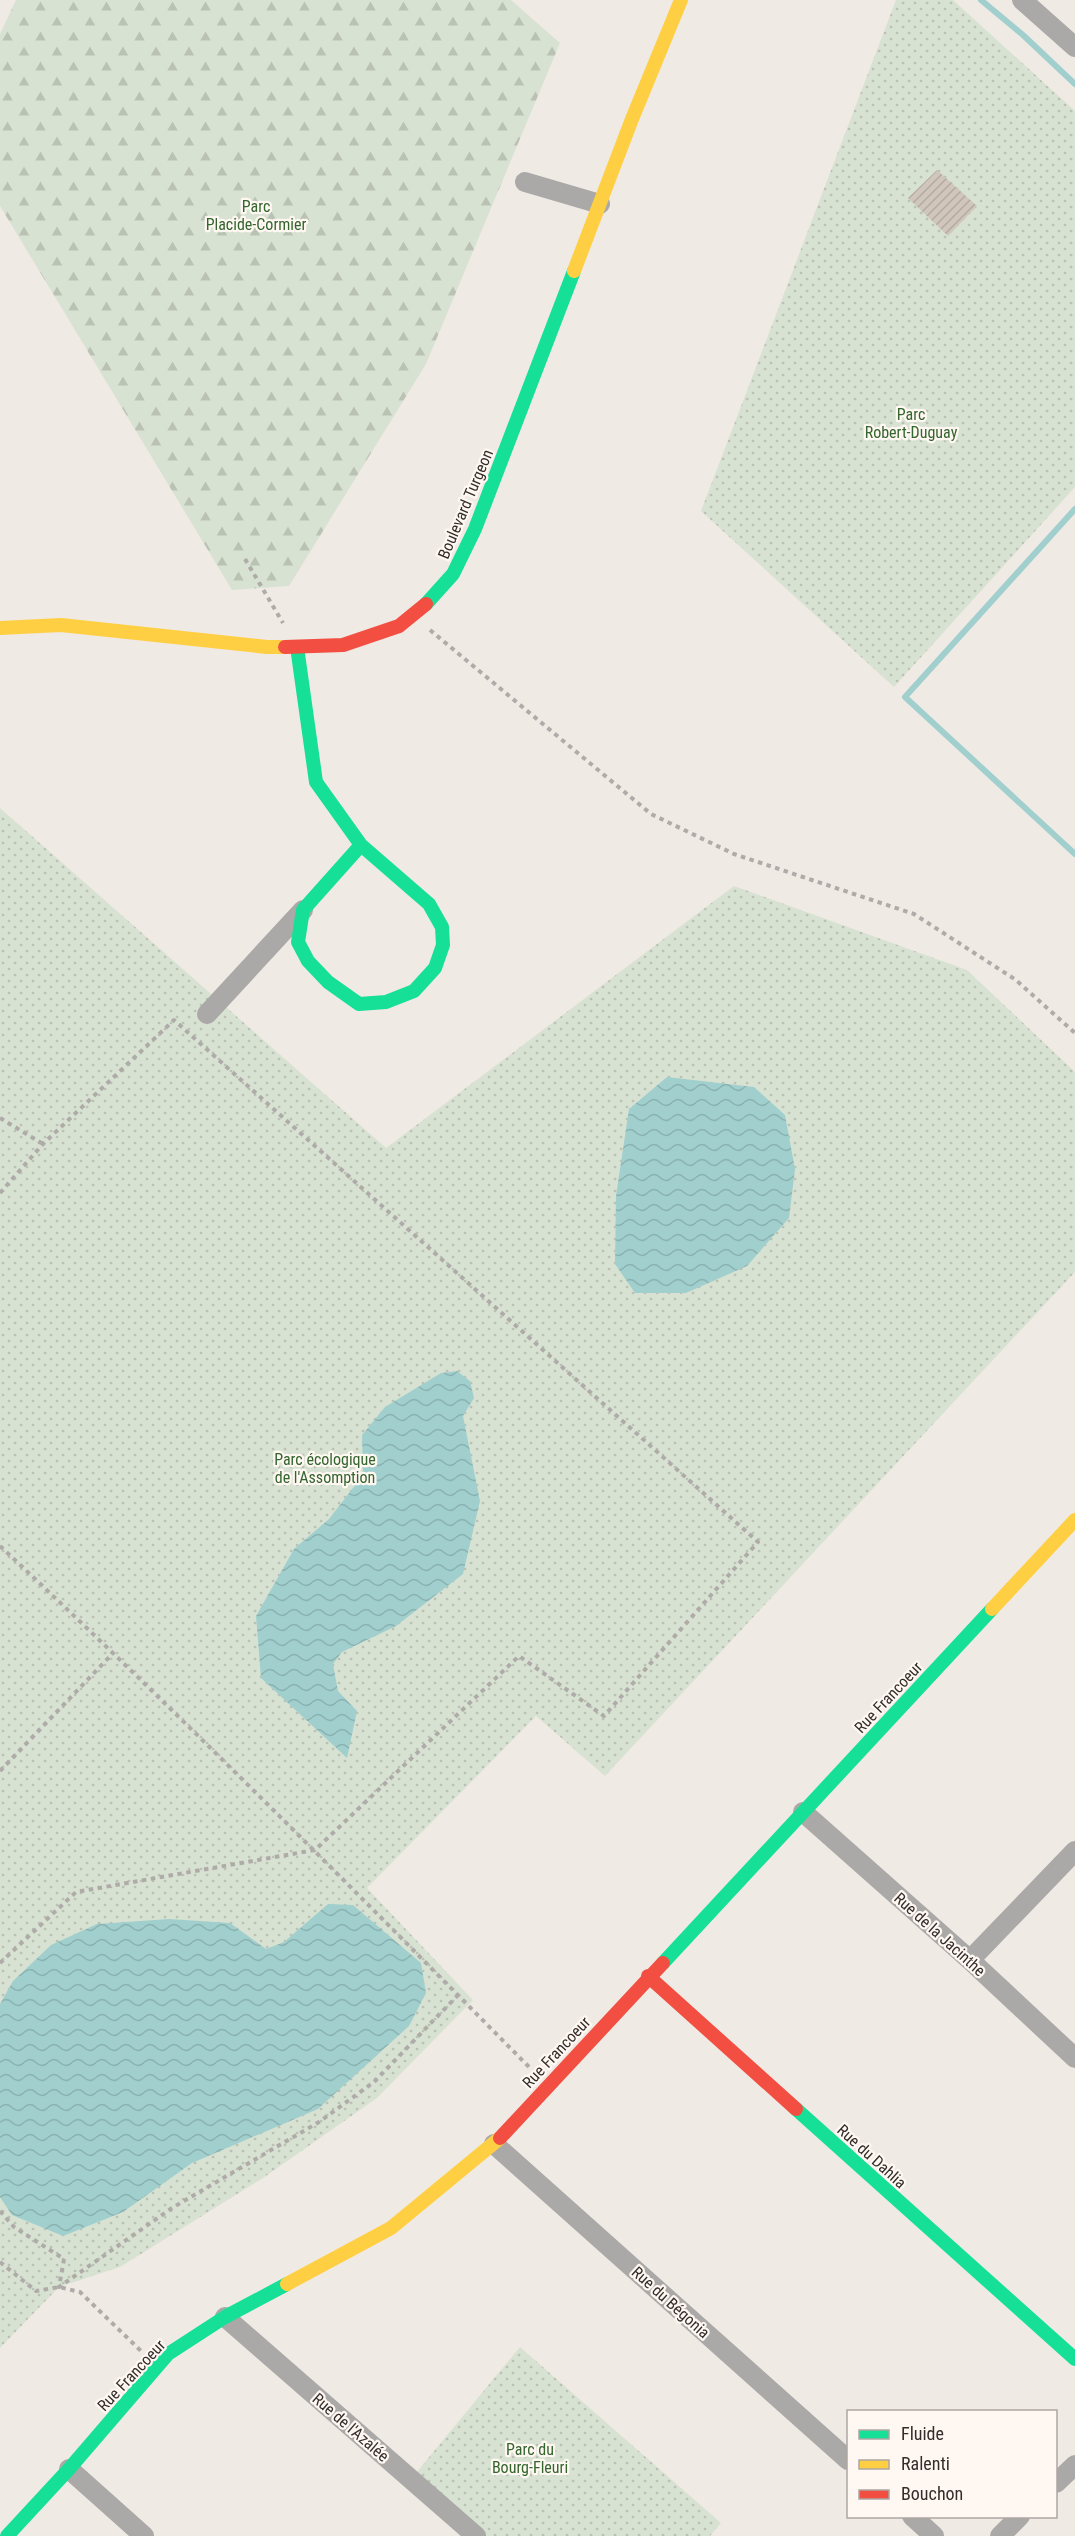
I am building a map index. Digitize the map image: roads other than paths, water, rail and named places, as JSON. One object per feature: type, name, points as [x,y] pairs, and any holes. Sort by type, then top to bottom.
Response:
[{"type":"street","name":"Boulevard Turgeon","points":[[0,628],[61,625],[267,647],[343,645],[399,626],[426,604],[453,574],[476,529],[632,119],[681,0]]},
{"type":"street","points":[[1022,0],[1075,47]]},
{"type":"street","points":[[525,182],[600,204]]},
{"type":"street","points":[[297,647],[316,782],[361,845],[429,904],[442,927],[443,945],[435,968],[414,991],[386,1002],[359,1004],[328,982],[308,961],[298,942],[303,910]]},
{"type":"street","points":[[207,1014],[361,845]]},
{"type":"street","name":"Rue Francoeur","points":[[7,2536],[69,2469],[168,2354],[225,2318],[391,2228],[494,2144],[1075,1520]]},
{"type":"street","name":"Rue de la Jacinthe","points":[[803,1812],[970,1960],[1075,2058]]},
{"type":"street","points":[[970,1960],[1075,1851]]},
{"type":"street","name":"Rue du Dahlia","points":[[648,1976],[1075,2359]]},
{"type":"street","name":"Rue du Bégonia","points":[[494,2144],[847,2458]]},
{"type":"street","name":"Rue de l'Azalée","points":[[225,2318],[476,2536]]},
{"type":"street","points":[[1057,2482],[1075,2465]]},
{"type":"street","points":[[69,2469],[144,2536]]},
{"type":"street","points":[[913,2518],[934,2536]]},
{"type":"street","points":[[1000,2536],[1019,2518]]},
{"type":"water","points":[[667,1077],[754,1087],[785,1115],[795,1169],[789,1218],[747,1266],[686,1293],[635,1293],[615,1264],[616,1196],[629,1109]]},
{"type":"water","points":[[457,1371],[470,1381],[474,1398],[463,1416],[480,1501],[463,1574],[396,1626],[342,1652],[333,1664],[338,1691],[357,1711],[347,1758],[261,1678],[256,1616],[294,1549],[329,1519],[363,1475],[362,1435],[385,1407],[441,1373]]},
{"type":"water","points":[[328,1904],[353,1905],[421,1963],[426,1993],[409,2026],[318,2109],[192,2163],[123,2212],[63,2236],[12,2215],[0,2197],[0,2004],[13,1981],[51,1945],[97,1924],[169,1919],[230,1923],[266,1949],[284,1942]]},
{"type":"waterway","points":[[981,0],[1023,35],[1075,84]]},
{"type":"waterway","points":[[1075,509],[905,697],[1075,854]]},
{"type":"park label","name":"Parc Placide-Cormier","points":[[256,215]]},
{"type":"park label","name":"Parc Robert-Duguay","points":[[911,423]]},
{"type":"park label","name":"Parc écologique de l'Assomption","points":[[325,1468]]},
{"type":"park label","name":"Parc du Bourg-Fleuri","points":[[530,2458]]}]
